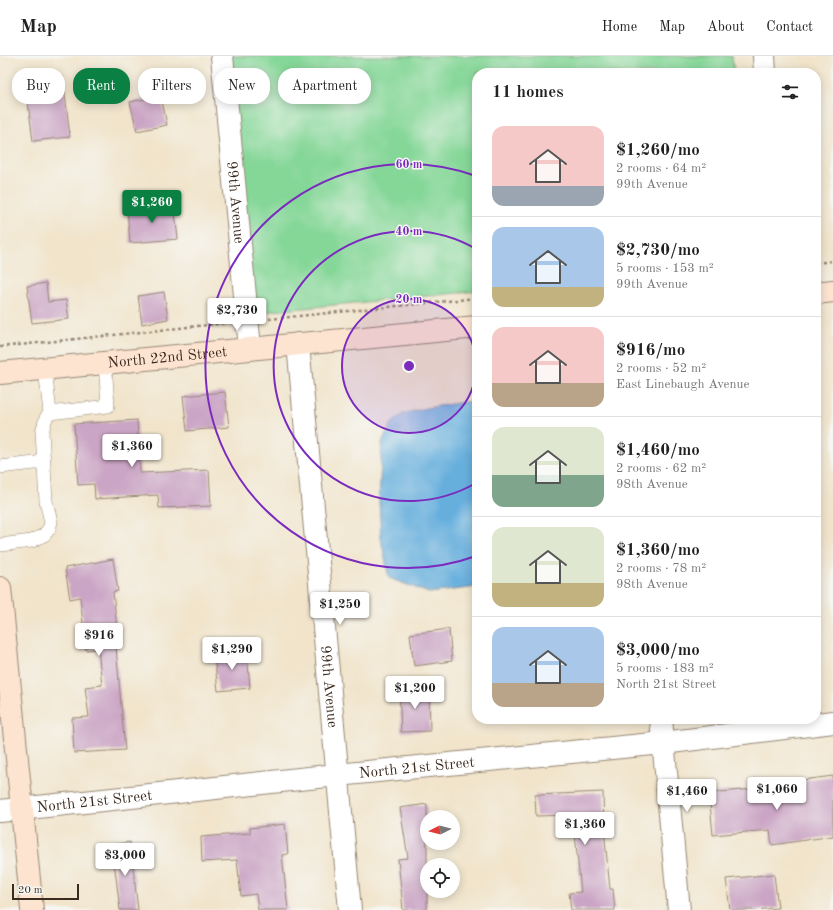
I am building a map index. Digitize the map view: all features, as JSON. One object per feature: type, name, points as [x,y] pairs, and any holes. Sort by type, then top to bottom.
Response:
[{"type":"street","name":"99th Avenue","points":[[222,56],[250,348]]},
{"type":"street","points":[[764,56],[765,68]]},
{"type":"street","points":[[821,292],[833,291]]},
{"type":"street","name":"North 22nd Street","points":[[0,373],[472,327]]},
{"type":"street","name":"99th Avenue","points":[[298,344],[336,775],[350,910]]},
{"type":"street","points":[[0,588],[32,910]]},
{"type":"street","name":"North 21st Street","points":[[821,723],[833,722]]},
{"type":"street","points":[[661,724],[679,910]]},
{"type":"street","name":"North 21st Street","points":[[0,811],[336,775],[663,743],[817,724]]},
{"type":"lane","points":[[0,545],[32,541],[44,535],[49,529],[51,522],[46,501],[42,432],[46,418],[50,413],[108,406],[105,363]]},
{"type":"lane","points":[[45,369],[50,413]]},
{"type":"lane","points":[[0,466],[44,462]]},
{"type":"path","points":[[821,262],[833,261]]},
{"type":"path","points":[[0,347],[472,299]]},
{"type":"green space","points":[[227,56],[732,56],[733,68],[472,68],[472,291],[252,313],[232,104],[270,104],[270,68],[228,68]]},
{"type":"water","points":[[472,401],[472,588],[429,593],[389,578],[381,539],[379,500],[382,443],[391,424],[403,414],[426,408]]},
{"type":"building","points":[[65,93],[70,137],[33,141],[28,104],[65,104]]},
{"type":"building","points":[[138,100],[138,104],[163,104],[167,125],[137,131],[130,102]]},
{"type":"building","points":[[174,205],[178,239],[130,243],[127,209]]},
{"type":"building","points":[[46,283],[48,302],[66,300],[69,319],[32,323],[27,286]]},
{"type":"building","points":[[164,292],[168,319],[142,324],[138,296]]},
{"type":"building","points":[[225,392],[229,427],[187,431],[183,396]]},
{"type":"building","points":[[137,420],[140,473],[209,470],[211,506],[159,508],[158,495],[95,499],[94,484],[78,485],[74,424]]},
{"type":"building","points":[[113,559],[118,591],[113,592],[119,647],[116,647],[125,750],[74,753],[72,718],[89,717],[85,687],[102,685],[98,649],[86,650],[80,597],[70,599],[65,568]]},
{"type":"building","points":[[449,629],[452,661],[414,666],[410,634]]},
{"type":"building","points":[[247,651],[250,688],[218,691],[214,654]]},
{"type":"building","points":[[429,688],[430,731],[401,732],[399,689]]},
{"type":"building","points":[[833,776],[833,836],[772,845],[770,830],[713,835],[709,793],[764,788],[764,785]]},
{"type":"building","points":[[603,792],[604,830],[610,889],[613,889],[615,910],[571,910],[569,893],[581,892],[573,815],[536,816],[535,795]]},
{"type":"building","points":[[427,804],[427,810],[420,810],[420,850],[427,850],[427,858],[420,858],[420,898],[427,898],[427,910],[403,910],[398,859],[408,858],[400,808]]},
{"type":"building","points":[[285,824],[288,854],[282,855],[288,910],[258,910],[256,894],[241,896],[237,860],[202,862],[201,837],[250,833],[250,828]]},
{"type":"building","points":[[130,842],[138,910],[120,910],[112,845]]},
{"type":"building","points":[[774,874],[778,908],[730,910],[726,879]]}]
